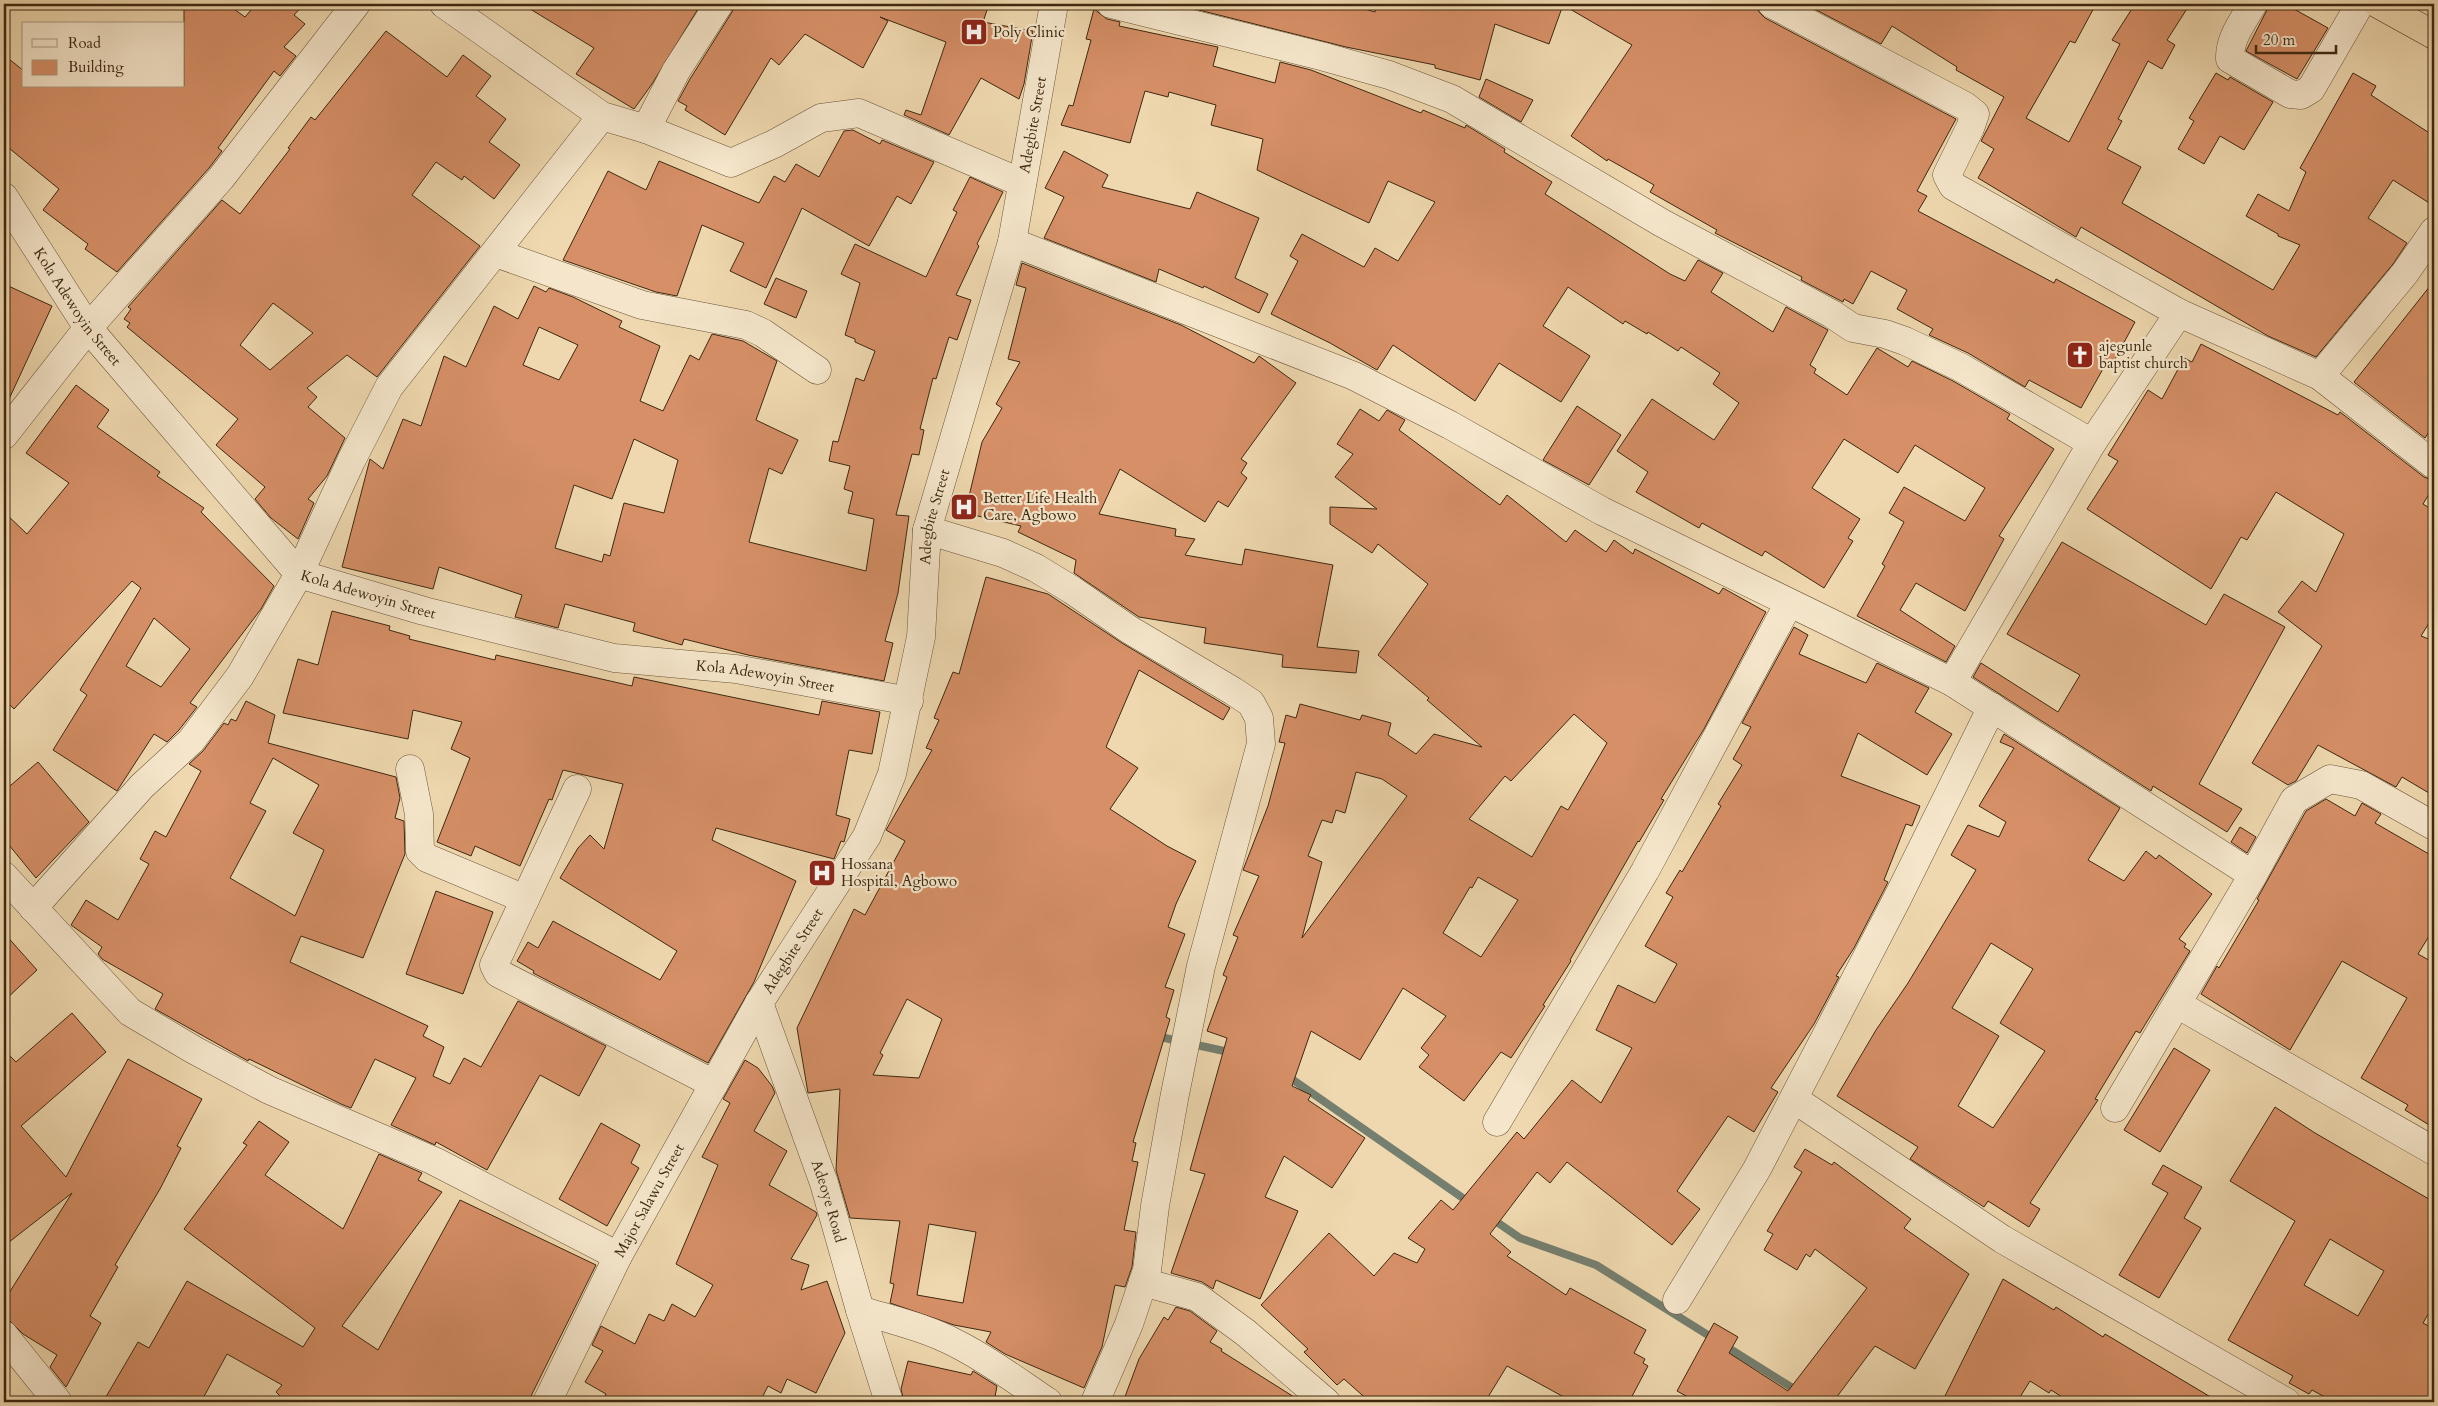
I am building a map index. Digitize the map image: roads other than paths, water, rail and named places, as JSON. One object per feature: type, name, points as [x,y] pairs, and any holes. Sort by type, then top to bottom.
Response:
[{"type":"highway","points":[[2378,4],[2434,35]]},
{"type":"street","points":[[4,435],[88,328],[221,178],[356,4]]},
{"type":"street","points":[[444,4],[602,116],[646,129],[731,163],[774,144],[821,118],[860,113],[1022,183]]},
{"type":"street","points":[[646,129],[676,71],[719,4]]},
{"type":"street","name":"Adegbite Street","points":[[759,1003],[867,836],[892,774],[909,701],[921,637],[927,530],[1012,242],[1054,4]]},
{"type":"street","points":[[1111,4],[1346,63],[1389,75],[1452,98],[1662,223],[1832,314],[1853,328],[1905,341],[1960,367],[2092,443]]},
{"type":"street","points":[[1772,4],[1965,106],[1975,114],[1947,175],[1953,186],[2179,313],[2320,376],[2434,465]]},
{"type":"street","points":[[2253,4],[2234,37],[2230,48],[2230,59],[2290,94],[2301,95],[2311,89],[2360,4]]},
{"type":"street","points":[[33,908],[142,786],[191,740],[240,676],[299,574],[351,461],[389,387],[602,116]]},
{"type":"street","name":"Kola Adewoyin Street","points":[[4,197],[88,328],[299,574],[424,611],[614,658],[736,669],[909,701]]},
{"type":"street","points":[[2320,376],[2405,273],[2434,231]]},
{"type":"street","points":[[1012,242],[1354,376],[1450,425],[1602,511],[1952,682],[2253,875]]},
{"type":"street","points":[[496,253],[642,305],[746,325],[763,333],[817,370]]},
{"type":"street","points":[[1952,682],[2092,443],[2179,313]]},
{"type":"street","points":[[927,530],[1003,553],[1036,568],[1130,630],[1251,703],[1259,718],[1261,744],[1201,966],[1174,1098],[1143,1282],[1110,1369],[1095,1402]]},
{"type":"street","points":[[1497,1122],[1645,871],[1789,603]]},
{"type":"street","points":[[1677,1300],[1757,1168],[1794,1099],[1897,900],[1992,707]]},
{"type":"street","points":[[410,769],[419,814],[420,851],[427,858],[525,899]]},
{"type":"street","points":[[2115,1108],[2253,875],[2294,800],[2330,779],[2361,784],[2434,826]]},
{"type":"street","points":[[577,788],[494,965],[498,973],[714,1084]]},
{"type":"street","points":[[4,876],[130,1012],[194,1050],[269,1090],[434,1161],[618,1256]]},
{"type":"street","name":"Major Salawu Street","points":[[547,1402],[618,1256],[759,1003]]},
{"type":"street","name":"Adeoye Road","points":[[759,1003],[824,1183],[860,1310],[889,1402]]},
{"type":"street","points":[[2177,1004],[2434,1151]]},
{"type":"street","points":[[1794,1099],[2002,1239],[2286,1402]]},
{"type":"street","points":[[1143,1282],[1197,1297],[1246,1333],[1326,1402]]},
{"type":"street","points":[[860,1310],[919,1328],[956,1343],[997,1367],[1048,1402]]},
{"type":"street","points":[[4,1335],[58,1402]]},
{"type":"waterway","points":[[1156,1036],[1233,1053]]},
{"type":"waterway","points":[[1286,1075],[1470,1203]]},
{"type":"waterway","points":[[1491,1218],[1520,1238],[1596,1265],[1815,1402]]},
{"type":"place","name":"Poly Clinic","points":[[974,32]]},
{"type":"place","name":"ajegunle baptist church","points":[[2080,355]]},
{"type":"place","name":"Better Life Health Care, Agbowo","points":[[964,507]]},
{"type":"place","name":"Hossana Hospital, Agbowo","points":[[822,873]]}]
